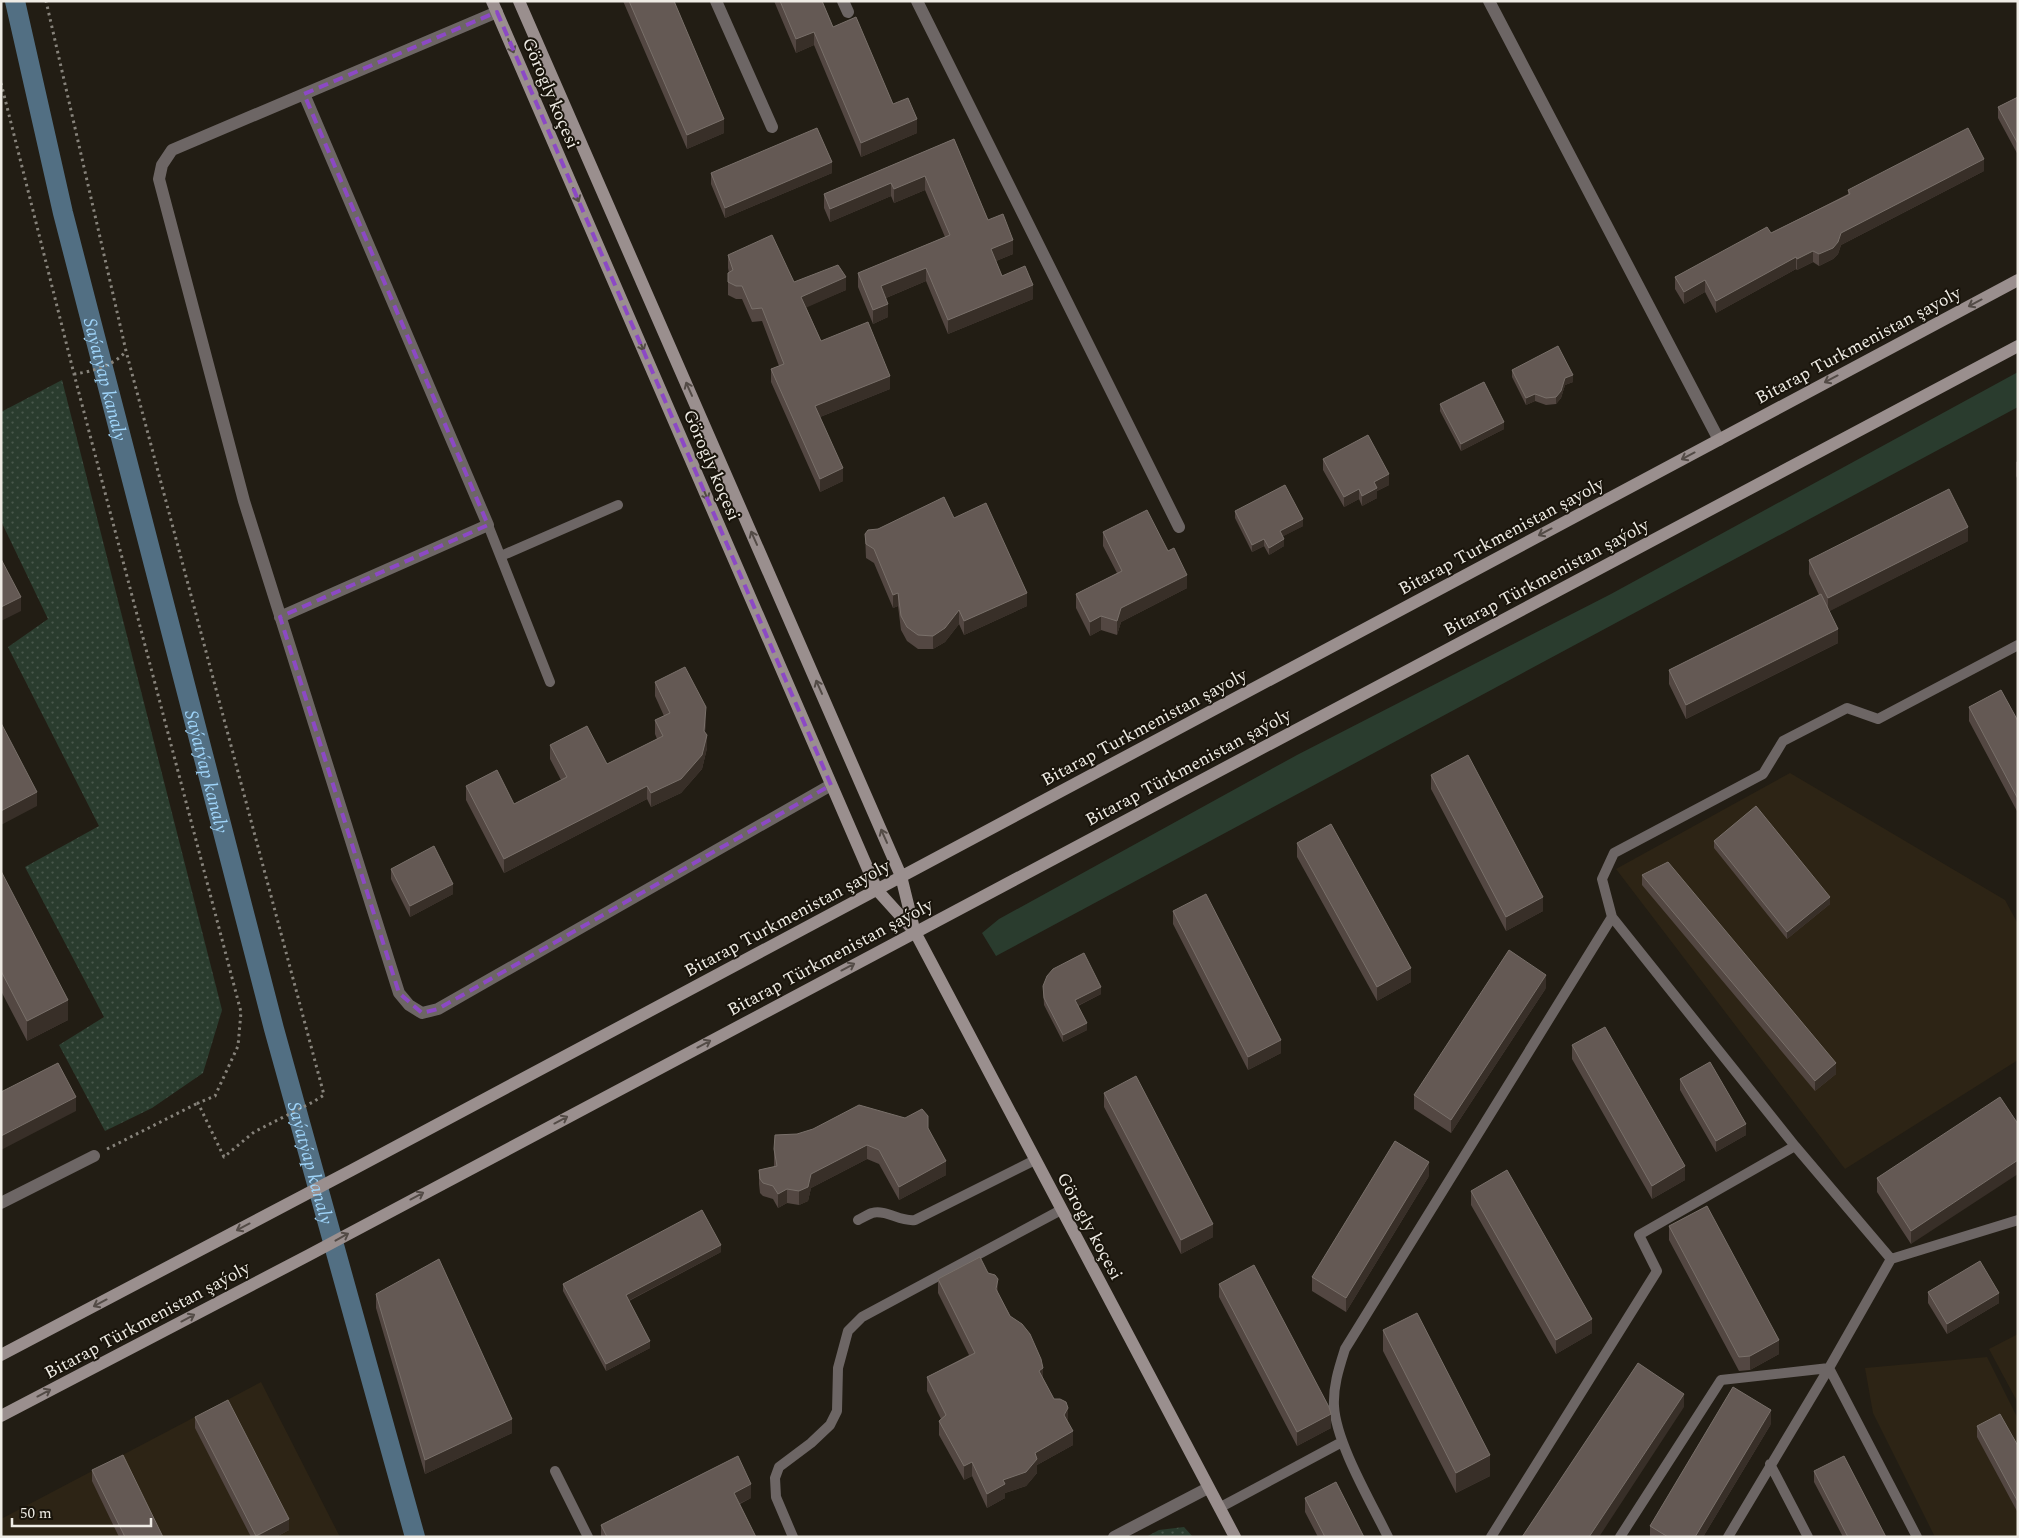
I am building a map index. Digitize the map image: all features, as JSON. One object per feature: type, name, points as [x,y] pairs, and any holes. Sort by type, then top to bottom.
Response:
[{"type":"main road","name":"Görogly koçesi","points":[[519,1],[901,876],[915,932],[1235,1537]]},
{"type":"main road","name":"Görogly koçesi","points":[[494,7],[877,890],[915,932]]},
{"type":"main road","name":"Bitarap Turkmenistan şayoly","points":[[286,1204],[2018,280]]},
{"type":"main road","name":"Bitarap Türkmenistan şaýoly","points":[[1,1416],[309,1255],[2018,346]]},
{"type":"main road","name":"Bitarap Türkmenistan şaýoly","points":[[1,1355],[286,1204]]},
{"type":"street","points":[[716,1],[772,127]]},
{"type":"street","points":[[917,1],[1179,526]]},
{"type":"street","points":[[1489,1],[1718,440]]},
{"type":"street","points":[[494,7],[304,94],[172,150],[162,165],[159,179],[244,501],[399,993],[409,1005],[422,1013],[438,1009],[831,785]]},
{"type":"street","points":[[280,617],[488,525],[304,94]]},
{"type":"street","points":[[1,1203],[94,1156]]},
{"type":"street","points":[[1114,1537],[1208,1488]]},
{"type":"lane","points":[[501,556],[618,505]]},
{"type":"lane","points":[[488,525],[550,682]]},
{"type":"lane","points":[[1891,1259],[1795,1146],[1612,918],[1602,879],[1614,853],[1763,774],[1783,741],[1847,708],[1878,719],[2018,646]]},
{"type":"lane","points":[[1388,1537],[1342,1442],[1334,1406],[1336,1377],[1345,1349],[1612,918]]},
{"type":"lane","points":[[1491,1537],[1657,1271],[1639,1235],[1795,1146]]},
{"type":"lane","points":[[858,1220],[872,1213],[879,1212],[898,1219],[915,1220],[1035,1160]]},
{"type":"lane","points":[[793,1537],[776,1497],[775,1478],[780,1467],[811,1443],[830,1425],[837,1411],[838,1368],[848,1331],[862,1317],[1061,1210]]},
{"type":"lane","points":[[1728,1537],[1829,1368],[1891,1259],[2018,1220]]},
{"type":"lane","points":[[1620,1537],[1721,1380],[1829,1368]]},
{"type":"lane","points":[[1829,1368],[1917,1537]]},
{"type":"lane","points":[[1219,1508],[1342,1442]]},
{"type":"lane","points":[[1770,1464],[1808,1537]]},
{"type":"lane","points":[[555,1471],[588,1537]]},
{"type":"path","points":[[46,1],[126,351],[324,1094],[313,1102],[254,1132],[224,1156],[198,1103]]},
{"type":"path","points":[[1,83],[74,374],[241,1012],[238,1046],[215,1096],[94,1156]]},
{"type":"path","points":[[74,374],[84,373],[120,359],[126,351]]},
{"type":"highlighted area","points":[[497,12],[831,785],[438,1009],[422,1013],[399,993],[280,617],[488,525],[304,94]]},
{"type":"shaded area","points":[[1790,773],[2005,900],[2018,924],[2018,1060],[1845,1169],[1616,869]]},
{"type":"shaded area","points":[[2018,1334],[2018,1403],[1989,1349]]},
{"type":"shaded area","points":[[1987,1357],[2018,1419],[2018,1537],[1935,1537],[1873,1413],[1865,1368]]},
{"type":"shaded area","points":[[261,1382],[340,1537],[1,1537],[1,1519]]},
{"type":"green space","points":[[2018,372],[2018,407],[996,956],[982,933],[999,919],[1297,755],[1611,594]]},
{"type":"green space","points":[[62,380],[222,1010],[203,1073],[152,1108],[105,1131],[59,1045],[104,1017],[25,867],[99,826],[8,647],[48,619],[1,521],[1,412]]},
{"type":"green space","points":[[1184,1527],[1193,1537],[1146,1537],[1159,1530]]},
{"type":"building","points":[[629,1],[674,1],[724,119],[687,135]]},
{"type":"building","points":[[780,1],[822,1],[833,27],[856,17],[893,104],[908,98],[917,119],[861,143],[814,32],[796,39]]},
{"type":"building","points":[[2018,97],[2018,144],[1998,107]]},
{"type":"building","points":[[817,128],[832,162],[725,208],[711,173]]},
{"type":"building","points":[[1968,128],[1984,159],[1841,233],[1838,242],[1833,248],[1819,254],[1813,251],[1797,259],[1796,257],[1716,301],[1705,280],[1684,292],[1675,277],[1767,227],[1771,233],[1850,194],[1848,190]]},
{"type":"building","points":[[954,139],[988,220],[1003,214],[1013,240],[991,249],[1002,276],[1025,266],[1033,285],[948,320],[926,268],[881,286],[888,304],[873,310],[858,273],[950,235],[925,176],[894,189],[891,183],[830,209],[824,194]]},
{"type":"building","points":[[772,235],[794,282],[838,265],[846,277],[801,297],[821,341],[868,322],[890,376],[815,406],[843,468],[820,479],[771,369],[784,364],[762,308],[752,309],[742,286],[736,286],[728,282],[728,273],[733,270],[728,255]]},
{"type":"building","points":[[1558,346],[1573,375],[1565,378],[1561,391],[1556,397],[1546,398],[1535,394],[1526,398],[1512,370]]},
{"type":"building","points":[[1484,382],[1504,422],[1461,444],[1440,404]]},
{"type":"building","points":[[1368,435],[1389,474],[1374,482],[1377,488],[1362,496],[1359,489],[1344,497],[1323,459]]},
{"type":"building","points":[[1285,485],[1303,519],[1280,531],[1284,539],[1269,548],[1264,539],[1252,545],[1235,511]]},
{"type":"building","points":[[1949,489],[1968,527],[1828,598],[1809,560]]},
{"type":"building","points":[[944,497],[954,518],[986,503],[1027,593],[964,621],[959,610],[945,628],[933,636],[918,635],[907,627],[901,616],[898,593],[893,595],[874,549],[866,544],[865,534],[868,530],[878,529]]},
{"type":"building","points":[[1147,510],[1168,551],[1174,548],[1187,575],[1121,608],[1117,621],[1101,616],[1090,622],[1076,594],[1122,571],[1103,532]]},
{"type":"building","points":[[1,559],[21,597],[1,607]]},
{"type":"building","points":[[1821,594],[1838,629],[1686,705],[1669,670]]},
{"type":"building","points":[[685,667],[706,707],[704,731],[707,735],[702,755],[681,779],[651,793],[647,786],[504,859],[466,786],[497,770],[514,804],[567,777],[550,745],[587,726],[607,764],[663,736],[655,720],[670,713],[655,682]]},
{"type":"building","points":[[2001,690],[2018,721],[2018,799],[1969,707]]},
{"type":"building","points":[[1,723],[37,792],[1,811]]},
{"type":"building","points":[[1468,755],[1543,897],[1506,917],[1431,775]]},
{"type":"building","points":[[1756,806],[1830,897],[1787,932],[1714,841]]},
{"type":"building","points":[[1331,824],[1411,968],[1377,987],[1297,843]]},
{"type":"building","points":[[434,846],[453,884],[410,906],[391,869]]},
{"type":"building","points":[[1668,862],[1836,1063],[1815,1081],[1642,875]]},
{"type":"building","points":[[1,871],[68,1000],[27,1021],[1,971]]},
{"type":"building","points":[[1206,894],[1281,1040],[1248,1057],[1173,911]]},
{"type":"building","points":[[1509,950],[1546,975],[1451,1120],[1414,1095]]},
{"type":"building","points":[[1084,953],[1101,987],[1075,1000],[1087,1023],[1063,1035],[1044,998],[1043,986],[1047,976],[1053,969]]},
{"type":"building","points":[[1605,1027],[1685,1166],[1652,1186],[1572,1045]]},
{"type":"building","points":[[1710,1062],[1746,1124],[1716,1141],[1680,1079]]},
{"type":"building","points":[[58,1063],[76,1097],[1,1136],[1,1092]]},
{"type":"building","points":[[1136,1076],[1213,1224],[1181,1240],[1104,1093]]},
{"type":"building","points":[[2000,1097],[2018,1124],[2018,1160],[1911,1231],[1877,1178]]},
{"type":"building","points":[[859,1105],[905,1118],[922,1109],[928,1116],[928,1128],[946,1161],[899,1187],[879,1150],[867,1145],[811,1174],[808,1187],[799,1191],[787,1189],[778,1194],[773,1186],[763,1183],[760,1179],[759,1170],[777,1166],[774,1149],[775,1135],[797,1134],[813,1129]]},
{"type":"building","points":[[1395,1141],[1429,1162],[1346,1298],[1312,1277]]},
{"type":"building","points":[[1507,1170],[1592,1319],[1556,1340],[1471,1191]]},
{"type":"building","points":[[1707,1206],[1779,1340],[1750,1356],[1739,1357],[1669,1226]]},
{"type":"building","points":[[702,1210],[721,1245],[626,1295],[650,1341],[606,1364],[563,1284]]},
{"type":"building","points":[[980,1257],[988,1273],[995,1275],[998,1279],[996,1289],[1010,1316],[1022,1324],[1030,1334],[1041,1359],[1043,1368],[1039,1371],[1054,1399],[1066,1402],[1068,1408],[1064,1415],[1073,1431],[1035,1453],[1037,1459],[1026,1472],[1003,1480],[1005,1484],[987,1494],[972,1462],[964,1466],[939,1421],[946,1415],[927,1377],[975,1353],[938,1279]]},
{"type":"building","points":[[439,1259],[512,1419],[425,1460],[376,1294]]},
{"type":"building","points":[[1980,1261],[1999,1293],[1947,1324],[1928,1292]]},
{"type":"building","points":[[1254,1265],[1331,1414],[1297,1432],[1219,1284]]},
{"type":"building","points":[[1417,1313],[1490,1455],[1456,1473],[1383,1330]]},
{"type":"building","points":[[1638,1363],[1684,1394],[1589,1537],[1522,1537]]},
{"type":"building","points":[[1733,1387],[1771,1410],[1695,1537],[1668,1537],[1650,1526]]},
{"type":"building","points":[[228,1400],[289,1519],[256,1536],[195,1417]]},
{"type":"building","points":[[2000,1414],[2018,1446],[2018,1502],[1977,1426]]},
{"type":"building","points":[[123,1455],[163,1537],[125,1537],[92,1470]]},
{"type":"building","points":[[738,1456],[751,1484],[734,1493],[756,1537],[607,1537],[601,1525]]},
{"type":"building","points":[[1844,1456],[1886,1537],[1848,1537],[1814,1471]]},
{"type":"building","points":[[1336,1482],[1364,1537],[1325,1537],[1305,1498]]},
{"type":"waterway","name":"Saýatýap kanaly","points":[[15,1],[63,213],[274,1029],[415,1537]]}]
